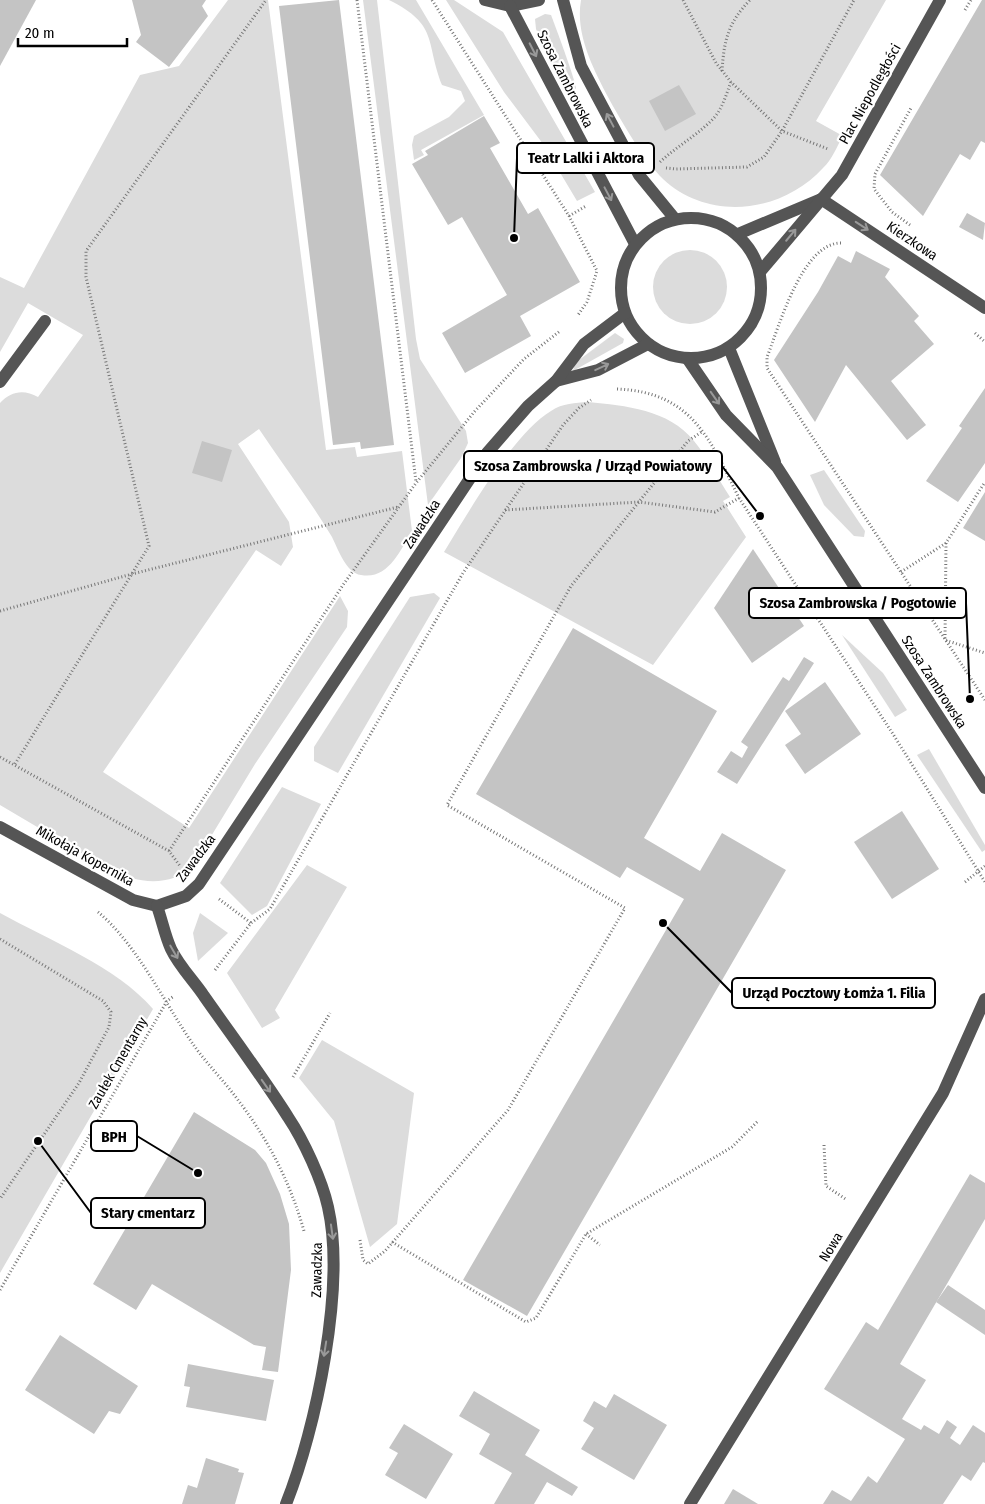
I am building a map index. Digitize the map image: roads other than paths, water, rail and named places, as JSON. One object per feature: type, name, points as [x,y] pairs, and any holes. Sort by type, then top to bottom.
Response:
[{"type":"street","points":[[485,0],[510,6],[539,0]]},
{"type":"street","name":"Szosa Zambrowska","points":[[563,0],[581,66],[639,175],[675,219]]},
{"type":"street","name":"Plac Niepodległości","points":[[760,272],[850,161],[940,0]]},
{"type":"street","name":"Szosa Zambrowska","points":[[510,6],[635,244]]},
{"type":"street","name":"Plac Niepodległości","points":[[738,234],[821,199]]},
{"type":"street","name":"Kierzkowa","points":[[821,199],[985,308]]},
{"type":"street","points":[[697,217],[718,222],[738,234],[752,251],[760,272],[762,294],[757,315],[745,334],[729,348],[708,357],[687,358],[666,354],[648,344],[634,330],[625,313],[620,290],[624,266],[635,244],[653,228],[675,219],[697,217]]},
{"type":"street","name":"Zawadzka","points":[[286,1504],[297,1477],[313,1414],[325,1351],[334,1250],[328,1206],[314,1168],[290,1119],[172,950],[157,906],[186,896],[199,884],[487,453],[528,406],[556,381],[584,344],[625,313]]},
{"type":"street","points":[[0,382],[45,321]]},
{"type":"street","name":"Zawadzka","points":[[556,381],[598,370],[648,344]]},
{"type":"street","name":"Szosa Zambrowska","points":[[729,348],[777,467],[985,788]]},
{"type":"street","name":"Szosa Zambrowska","points":[[687,358],[726,415],[777,467]]},
{"type":"street","name":"Mikołaja Kopernika","points":[[0,827],[133,900],[157,906]]},
{"type":"street","name":"Nowa","points":[[690,1504],[944,1093],[985,999]]},
{"type":"place","name":"Teatr Lalki i Aktora","points":[[514,238]]},
{"type":"place","name":"Szosa Zambrowska / Urząd Powiatowy","points":[[760,516]]},
{"type":"place","name":"Szosa Zambrowska / Pogotowie","points":[[970,699]]},
{"type":"place","name":"Urząd Pocztowy Łomża 1. Filia","points":[[663,923]]},
{"type":"place","name":"Stary cmentarz","points":[[38,1141]]},
{"type":"place","name":"BPH","points":[[198,1173]]}]
